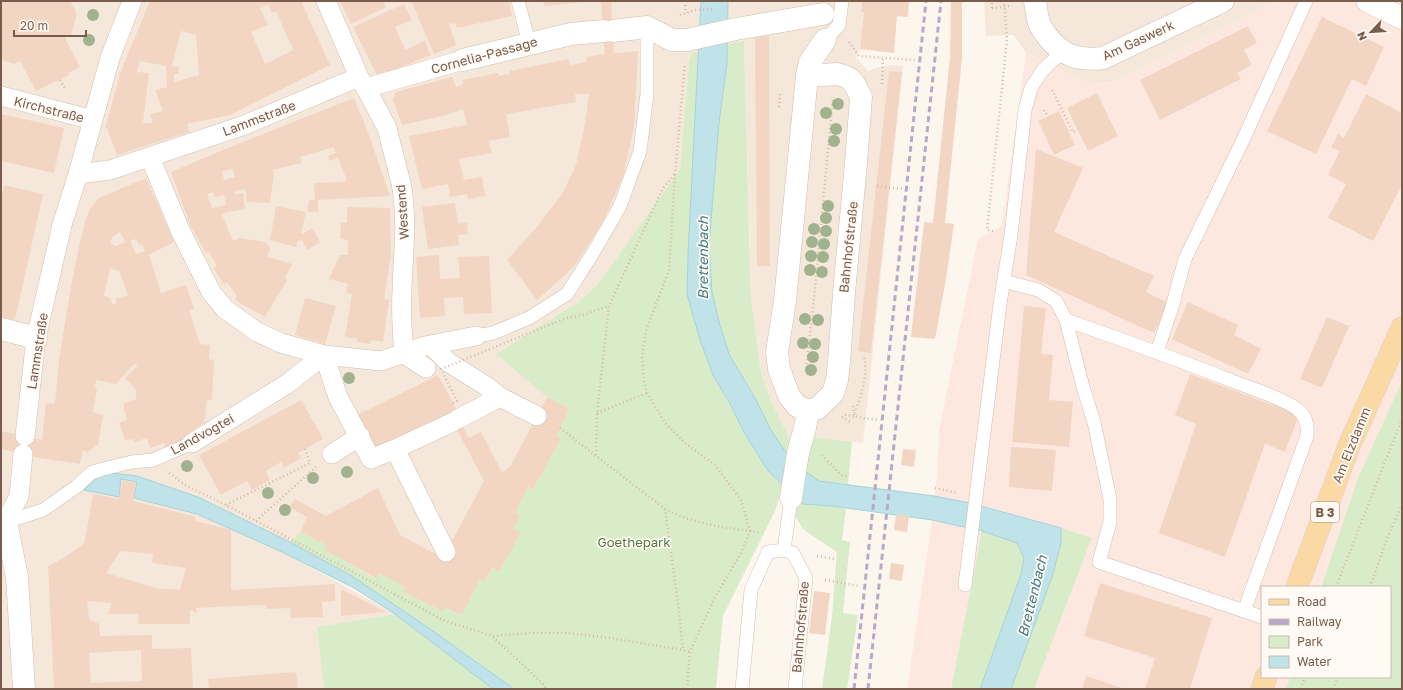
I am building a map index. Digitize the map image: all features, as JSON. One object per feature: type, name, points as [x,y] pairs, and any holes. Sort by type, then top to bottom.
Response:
[{"type":"main road","name":"Am Elzdamm","points":[[1297,586],[1349,446],[1402,328]]},
{"type":"main road","points":[[1262,689],[1266,678]]},
{"type":"street","name":"Kirchstraße","points":[[1,96],[93,120],[110,58],[132,1]]},
{"type":"street","points":[[326,1],[363,83]]},
{"type":"street","name":"Am Gaswerk","points":[[1035,1],[1039,24],[1052,44],[1062,52],[1076,58],[1089,60],[1103,58],[1223,1]]},
{"type":"street","points":[[1374,3],[1402,18]]},
{"type":"street","points":[[647,27],[672,40],[692,40],[823,7]]},
{"type":"street","name":"Bahnhofstraße","points":[[808,411],[818,408],[833,394],[837,380],[840,362],[844,294],[863,183],[861,97],[856,85],[850,79],[840,75],[835,64],[825,40],[823,7]]},
{"type":"street","name":"Cornelia-Passage","points":[[363,83],[571,34],[647,27]]},
{"type":"street","points":[[791,498],[798,453],[808,411],[797,406],[788,396],[779,369],[777,352],[786,288],[807,76],[810,62],[825,40]]},
{"type":"street","points":[[807,76],[840,75]]},
{"type":"street","name":"Lammstraße","points":[[78,174],[110,170],[242,126],[363,83]]},
{"type":"street","name":"Westend","points":[[363,83],[387,128],[402,192],[405,242],[402,291],[402,331],[404,354]]},
{"type":"street","name":"Lammstraße","points":[[3,520],[19,496],[36,338],[62,225],[93,120]]},
{"type":"street","points":[[150,157],[180,230],[210,292],[225,309],[257,332],[281,343],[324,355],[381,361],[431,345],[476,336]]},
{"type":"street","points":[[1,329],[36,338]]},
{"type":"street","points":[[431,345],[448,362],[486,386],[500,397],[537,416]]},
{"type":"street","points":[[404,354],[426,368]]},
{"type":"street","points":[[324,355],[338,397],[371,459],[395,449],[455,415],[500,397]]},
{"type":"street","name":"Landvogtei","points":[[192,443],[287,384],[324,355]]},
{"type":"street","points":[[332,454],[360,436]]},
{"type":"street","points":[[395,449],[446,552]]},
{"type":"street","points":[[3,520],[17,577],[24,689]]},
{"type":"lane","points":[[518,1],[529,43]]},
{"type":"lane","points":[[825,40],[839,25],[842,1]]},
{"type":"lane","points":[[1157,352],[1172,307],[1185,259],[1243,140],[1306,1]]},
{"type":"lane","points":[[476,336],[493,333],[529,318],[567,294],[620,206],[640,151],[647,94],[647,27]]},
{"type":"lane","points":[[965,585],[981,446],[1011,235],[1025,110],[1031,88],[1042,71],[1062,52]]},
{"type":"lane","points":[[1004,281],[1038,290],[1056,301],[1066,320],[1083,387],[1094,422],[1110,499],[1110,522],[1099,562],[1261,617]]},
{"type":"lane","points":[[1066,320],[1157,352],[1262,393],[1292,406],[1304,417],[1308,426],[1307,436],[1244,611]]},
{"type":"lane","name":"Landvogtei","points":[[3,520],[43,510],[76,487],[91,473],[132,462],[153,460],[192,443]]},
{"type":"lane","points":[[742,689],[751,590],[768,552],[784,550],[791,498]]},
{"type":"lane","name":"Bahnhofstraße","points":[[784,550],[793,553],[806,578],[795,689]]},
{"type":"path","points":[[685,1],[686,13]]},
{"type":"path","points":[[992,1],[992,8],[1010,6]]},
{"type":"path","points":[[987,230],[1007,40],[1004,1]]},
{"type":"path","points":[[687,689],[690,652],[716,597],[741,553],[750,531],[741,500],[715,465],[685,443],[665,423],[647,393],[642,357],[646,331],[669,270],[675,174],[692,40]]},
{"type":"path","points":[[859,56],[915,60]]},
{"type":"path","points":[[883,58],[883,67]]},
{"type":"path","points":[[1042,71],[1073,132],[1078,130]]},
{"type":"path","points":[[806,373],[826,176],[840,75]]},
{"type":"path","points":[[60,80],[68,93]]},
{"type":"path","points":[[797,172],[902,189]]},
{"type":"path","points":[[596,455],[597,413],[609,306],[663,188],[675,174]]},
{"type":"path","points":[[786,288],[844,294]]},
{"type":"path","points":[[455,415],[458,402],[441,370],[566,318],[583,315],[609,306]]},
{"type":"path","points":[[597,413],[647,393]]},
{"type":"path","points":[[841,416],[852,423]]},
{"type":"path","points":[[863,418],[878,420]]},
{"type":"path","points":[[1336,586],[1402,419]]},
{"type":"path","points":[[560,428],[665,509],[675,515],[714,526],[763,534],[786,534]]},
{"type":"path","points":[[226,505],[310,462],[305,449]]},
{"type":"path","points":[[256,521],[332,454]]},
{"type":"path","points":[[821,454],[840,475],[849,477]]},
{"type":"path","points":[[153,460],[185,485],[226,505],[445,621],[493,636],[530,633],[567,633],[610,638],[690,652]]},
{"type":"path","points":[[1370,586],[1388,536],[1402,505]]},
{"type":"path","points":[[665,509],[683,650]]},
{"type":"path","points":[[835,582],[860,586]]},
{"type":"path","points":[[493,636],[543,684],[546,689]]},
{"type":"path","points":[[1301,689],[1305,678]]},
{"type":"path","points":[[1333,689],[1338,678]]},
{"type":"shaded area","points":[[1,1],[862,1],[861,12],[864,12],[860,49],[856,58],[868,71],[879,67],[892,65],[903,66],[863,443],[803,436],[790,439],[771,401],[761,373],[751,298],[744,42],[728,44],[693,53],[689,61],[680,169],[598,284],[580,301],[547,397],[570,409],[556,436],[561,438],[533,490],[529,488],[515,513],[520,516],[499,572],[485,581],[480,579],[462,615],[445,608],[442,611],[403,592],[405,587],[377,579],[325,550],[326,546],[300,532],[283,552],[395,614],[317,627],[324,689],[1,689]]},
{"type":"shaded area","points":[[984,1],[1281,1],[1265,7],[1113,82],[1090,84],[1026,53],[1014,35],[986,36]]},
{"type":"shaded area","points":[[1281,1],[1402,1],[1402,381],[1358,478],[1321,586],[1261,586],[1261,678],[1290,678],[1286,689],[1034,689],[1092,538],[987,507],[951,689],[907,689],[932,520],[937,476],[939,430],[978,239],[1002,226],[1026,53],[1090,84],[1113,82],[1265,7]]},
{"type":"green space","points":[[744,41],[751,298],[761,373],[771,401],[790,439],[803,436],[852,442],[848,484],[819,481],[800,467],[785,451],[771,430],[755,398],[729,354],[719,322],[712,292],[709,245],[719,123],[727,64],[728,44]]},
{"type":"green space","name":"Goethepark","points":[[699,52],[687,294],[700,340],[713,375],[755,451],[768,471],[782,485],[776,509],[723,616],[716,689],[514,689],[352,576],[290,542],[300,532],[326,545],[325,550],[376,579],[379,573],[405,587],[403,592],[442,611],[445,608],[461,615],[480,579],[485,581],[492,567],[499,572],[513,529],[519,516],[515,513],[528,487],[533,490],[561,438],[556,436],[570,409],[547,397],[496,354],[580,301],[598,284],[680,169],[689,61],[692,53]]},
{"type":"green space","points":[[1402,381],[1402,689],[1286,689],[1290,678],[1391,678],[1391,586],[1321,586],[1358,478]]},
{"type":"green space","points":[[796,497],[846,509],[842,540],[850,542],[843,613],[858,615],[847,689],[822,689],[832,616],[837,552],[804,530],[795,516]]},
{"type":"green space","points":[[1061,528],[1092,538],[1034,689],[1011,689],[1053,574],[1061,543]]},
{"type":"green space","points":[[982,531],[1017,543],[1024,558],[1021,574],[980,689],[951,689]]},
{"type":"green space","points":[[395,614],[493,689],[324,689],[317,627]]},
{"type":"water","name":"Brettenbach","points":[[701,1],[728,1],[727,63],[719,123],[709,245],[712,292],[729,354],[755,398],[771,430],[785,451],[800,467],[819,481],[934,496],[970,503],[1061,528],[1061,543],[1053,574],[1011,689],[980,689],[1021,574],[1024,558],[1017,543],[982,531],[932,520],[832,506],[803,504],[768,471],[745,434],[713,375],[700,340],[687,294]]},
{"type":"water","points":[[103,472],[137,476],[198,497],[290,542],[352,576],[433,631],[514,689],[493,689],[395,614],[354,588],[282,552],[197,514],[134,498],[137,482],[121,479],[119,497],[84,490]]},
{"type":"building","points":[[1,1],[70,1],[77,14],[71,35],[65,38],[80,67],[68,73],[69,75],[36,91],[20,61],[14,64],[1,60]]},
{"type":"building","points":[[150,1],[301,1],[330,65],[230,115],[187,124],[189,132],[117,155],[107,128],[105,128],[121,71]],"holes":[[[268,5],[272,13],[276,11],[293,50],[265,64],[251,32],[268,25],[260,8]],[[181,31],[196,35],[199,75],[174,82],[174,74],[179,74],[178,66],[172,67]],[[140,61],[166,66],[167,87],[155,90],[163,111],[150,114],[153,123],[143,123],[149,73],[137,72]]]},
{"type":"building","points":[[340,1],[383,1],[386,7],[351,24]]},
{"type":"building","points":[[411,1],[509,1],[512,16],[457,28],[455,23],[449,24],[456,45],[434,54]]},
{"type":"building","points":[[543,1],[584,1],[584,2],[544,6]]},
{"type":"building","points":[[601,1],[611,1],[614,53],[638,51],[634,127],[623,176],[604,220],[576,264],[537,300],[507,260],[536,228],[562,194],[576,165],[585,123],[589,94],[575,94],[576,102],[506,114],[510,137],[488,141],[492,153],[459,159],[464,180],[482,177],[485,196],[468,199],[467,194],[450,197],[448,184],[422,189],[409,136],[467,125],[463,109],[443,116],[402,125],[393,100],[396,92],[452,77],[456,87],[463,84],[462,80],[498,73],[498,76],[509,74],[510,71],[568,59],[570,65],[587,62],[586,57],[605,54]]},
{"type":"building","points":[[862,1],[909,1],[908,17],[897,16],[894,53],[860,49],[864,12],[861,12]]},
{"type":"building","points":[[951,1],[962,1],[962,58],[945,223],[954,224],[935,339],[911,337],[924,222],[933,223],[950,57]]},
{"type":"building","points":[[404,4],[412,20],[395,27],[405,50],[425,41],[431,55],[378,77],[353,27]]},
{"type":"building","points":[[1322,17],[1384,47],[1366,86],[1352,79],[1316,154],[1267,131]]},
{"type":"building","points":[[1248,26],[1257,43],[1244,50],[1252,65],[1237,73],[1241,79],[1160,120],[1140,80]]},
{"type":"building","points":[[755,36],[769,36],[770,266],[757,266]]},
{"type":"building","points":[[889,71],[902,72],[871,353],[858,351]]},
{"type":"building","points":[[1097,93],[1118,136],[1088,151],[1067,108]]},
{"type":"building","points":[[1366,94],[1402,113],[1402,185],[1373,241],[1328,218],[1346,184],[1328,175],[1340,151],[1331,147],[1338,134],[1344,138]]},
{"type":"building","points":[[354,98],[369,135],[390,196],[318,200],[318,212],[307,212],[309,200],[315,200],[314,183],[345,182],[346,178],[338,158],[330,161],[328,156],[336,153],[334,147],[300,157],[301,163],[272,170],[274,173],[270,203],[247,202],[246,189],[236,191],[234,194],[243,193],[245,209],[227,212],[222,215],[233,241],[240,238],[266,242],[270,248],[268,257],[292,264],[285,278],[287,280],[265,317],[235,300],[237,296],[227,282],[224,285],[214,269],[217,266],[209,252],[206,253],[190,225],[171,172]],"holes":[[[233,169],[235,177],[224,180],[222,171]],[[213,192],[215,197],[224,195],[226,205],[212,208],[207,194]]]},
{"type":"building","points":[[1059,111],[1075,145],[1054,155],[1038,121]]},
{"type":"building","points":[[1,114],[64,128],[54,173],[1,161]]},
{"type":"building","points":[[1036,149],[1083,168],[1054,232],[1154,276],[1146,292],[1168,303],[1154,333],[1026,275]]},
{"type":"building","points":[[146,178],[174,242],[149,255],[161,293],[186,285],[194,309],[189,310],[200,344],[210,345],[209,359],[214,360],[212,400],[207,400],[204,423],[189,432],[191,437],[167,448],[164,443],[150,448],[147,438],[134,442],[133,439],[125,440],[119,423],[127,420],[123,404],[136,399],[136,390],[125,378],[138,365],[134,364],[116,384],[96,380],[95,387],[97,389],[93,412],[103,415],[98,445],[87,452],[83,450],[80,464],[40,458],[1,449],[1,431],[42,440],[46,403],[55,404],[59,360],[79,246],[90,209],[99,198]],"holes":[[[120,232],[125,242],[116,246],[110,243],[113,236]],[[136,239],[139,245],[142,244],[145,251],[136,254],[130,241]],[[110,268],[119,271],[128,295],[115,299],[117,303],[113,305],[110,298],[104,295]]]},
{"type":"building","points":[[4,185],[43,194],[15,320],[1,317],[1,200]]},
{"type":"building","points":[[455,203],[458,224],[467,222],[468,234],[458,235],[459,245],[428,249],[422,207]]},
{"type":"building","points":[[276,206],[306,212],[301,233],[303,234],[312,228],[320,242],[307,250],[302,240],[298,241],[296,247],[270,240]]},
{"type":"building","points":[[347,207],[390,208],[391,255],[384,299],[389,300],[383,342],[371,340],[371,344],[357,342],[357,339],[345,337],[352,294],[346,293],[348,284],[329,279],[340,255],[348,255],[348,240],[340,239],[341,223],[347,223]]},
{"type":"building","points":[[439,255],[440,279],[460,278],[458,257],[489,256],[492,313],[464,314],[463,297],[444,298],[445,316],[420,318],[416,257]]},
{"type":"building","points":[[305,298],[336,306],[325,344],[295,335]]},
{"type":"building","points":[[1188,302],[1238,325],[1234,335],[1261,349],[1248,374],[1172,339]]},
{"type":"building","points":[[1024,306],[1046,308],[1041,354],[1053,355],[1049,400],[1073,402],[1069,447],[1012,442]]},
{"type":"building","points":[[1327,317],[1349,326],[1322,388],[1300,379]]},
{"type":"building","points":[[1190,374],[1299,415],[1285,452],[1265,444],[1225,557],[1159,533],[1196,424],[1175,415]]},
{"type":"building","points":[[438,375],[453,403],[468,438],[481,432],[502,472],[511,465],[547,397],[570,409],[556,436],[561,438],[533,490],[528,487],[515,513],[520,516],[513,529],[521,532],[499,572],[492,567],[485,581],[480,579],[462,615],[445,608],[442,611],[403,592],[405,587],[379,573],[377,579],[325,550],[326,545],[300,532],[307,517],[289,507],[295,499],[326,516],[378,488],[400,535],[443,558],[484,481],[453,422],[374,453],[355,416]]},
{"type":"building","points":[[301,400],[323,439],[298,453],[301,458],[284,468],[281,462],[266,471],[270,480],[252,490],[247,481],[221,495],[199,455]]},
{"type":"building","points":[[1011,447],[1056,450],[1052,491],[1009,487]]},
{"type":"building","points":[[903,449],[916,450],[914,467],[901,465]]},
{"type":"building","points":[[123,480],[136,483],[133,501],[196,517],[195,521],[231,530],[231,590],[335,584],[335,601],[322,602],[323,617],[291,618],[290,608],[266,609],[266,605],[235,606],[196,608],[197,613],[190,610],[190,624],[139,624],[138,614],[108,614],[112,603],[87,601],[89,619],[99,624],[100,636],[152,635],[152,649],[191,648],[193,689],[54,689],[48,566],[67,556],[83,544],[93,494],[119,499]],"holes":[[[120,551],[153,554],[152,563],[186,568],[180,590],[156,588],[106,573]],[[141,650],[142,681],[91,683],[89,653]]]},
{"type":"building","points":[[896,514],[909,516],[907,532],[894,530]]},
{"type":"building","points":[[891,563],[904,565],[902,581],[889,579]]},
{"type":"building","points":[[1100,583],[1212,618],[1190,689],[1145,689],[1155,658],[1084,636]]},
{"type":"building","points":[[341,589],[386,612],[341,616]]},
{"type":"building","points":[[814,591],[830,593],[825,635],[809,633]]},
{"type":"building","points":[[296,672],[298,689],[209,689],[208,679]]},
{"type":"building","points":[[1086,676],[1125,689],[1082,689]]},
{"type":"railway","points":[[854,689],[926,1]]},
{"type":"railway","points":[[868,689],[941,1]]}]
